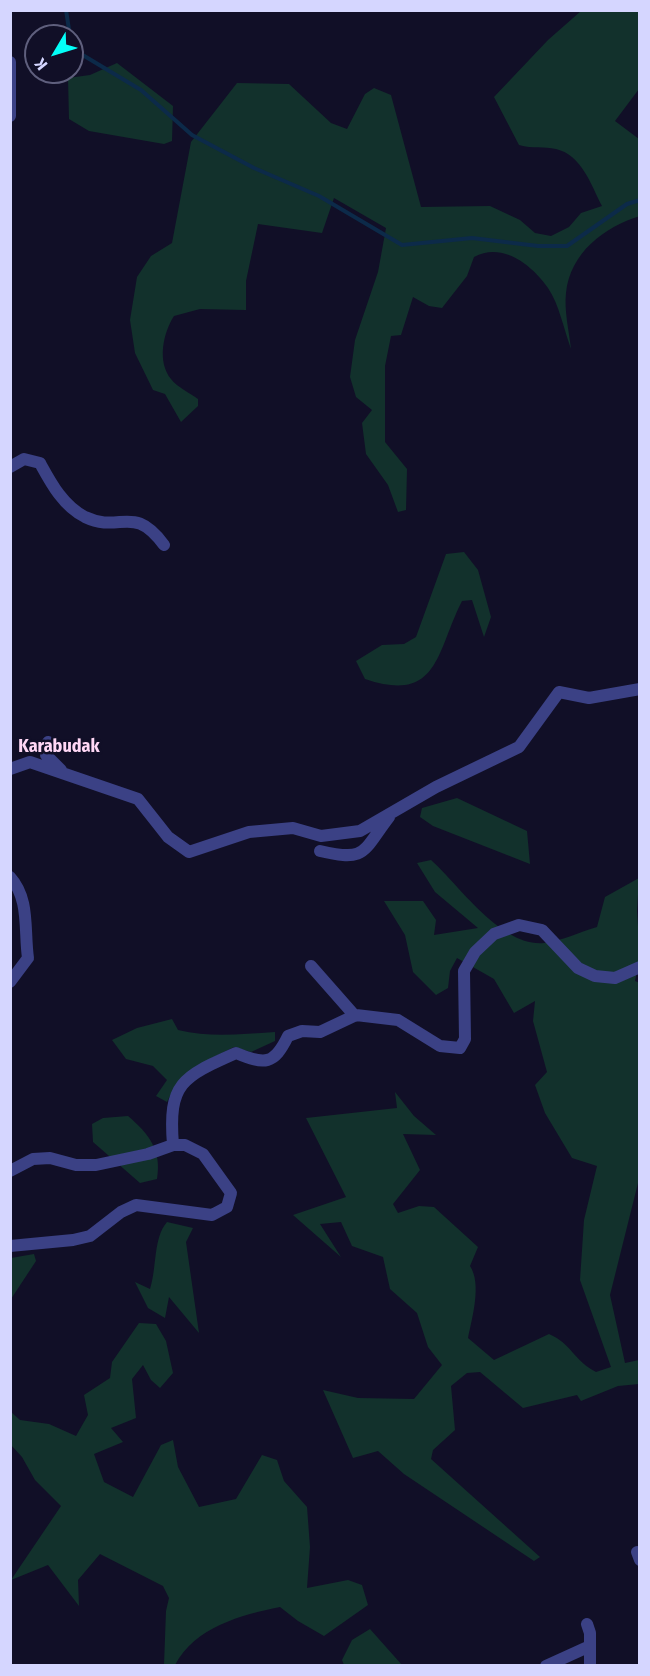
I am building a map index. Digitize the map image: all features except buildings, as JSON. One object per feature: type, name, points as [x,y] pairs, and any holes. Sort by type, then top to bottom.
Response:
[{"type":"street","points":[[10,62],[10,116]]},
{"type":"street","points":[[10,467],[24,459],[40,463],[58,495],[85,517],[111,523],[140,522],[153,531],[164,545]]},
{"type":"street","points":[[12,764],[30,762],[80,782],[138,799],[168,837],[189,852],[249,832],[293,828],[321,837],[360,831],[436,787],[519,747],[559,692],[589,698],[639,689]]},
{"type":"street","points":[[48,742],[46,755],[54,765],[80,782]]},
{"type":"street","points":[[320,851],[352,857],[362,854],[393,812]]},
{"type":"street","points":[[10,877],[25,902],[24,925],[28,958],[10,982]]},
{"type":"street","points":[[172,1145],[171,1106],[177,1089],[198,1069],[236,1053],[254,1060],[269,1061],[280,1053],[288,1036],[302,1031],[320,1032],[355,1016],[398,1020],[440,1046],[460,1048],[465,1039],[464,971],[475,952],[494,934],[519,926],[542,930],[578,968],[595,976],[615,978],[639,967]]},
{"type":"street","points":[[311,966],[355,1016]]},
{"type":"street","points":[[10,1171],[33,1159],[50,1158],[76,1165],[96,1165],[148,1154],[172,1145],[185,1145],[203,1154],[231,1193],[227,1207],[212,1215],[136,1205],[121,1212],[90,1236],[73,1240],[10,1246]]},
{"type":"street","points":[[587,1624],[590,1665]]},
{"type":"street","points":[[546,1665],[590,1646]]},
{"type":"green space","points":[[581,11],[639,11],[639,89],[615,121],[639,139],[640,216],[602,235],[591,244],[574,266],[566,293],[571,349],[558,309],[548,288],[533,271],[505,254],[495,252],[474,257],[467,276],[442,308],[429,306],[413,297],[401,335],[391,336],[385,366],[385,442],[407,469],[406,510],[398,512],[388,485],[366,454],[362,423],[372,410],[356,397],[350,377],[355,340],[378,272],[386,228],[334,198],[322,233],[258,224],[246,281],[246,310],[200,309],[174,316],[163,348],[164,364],[174,382],[198,399],[198,406],[181,422],[165,394],[153,390],[135,353],[130,320],[137,277],[151,256],[172,243],[191,142],[237,83],[289,84],[331,123],[347,129],[365,94],[374,88],[391,95],[421,207],[490,206],[520,220],[535,233],[551,236],[569,227],[581,213],[602,206],[585,172],[573,157],[556,149],[519,145],[494,97],[548,40]]},
{"type":"green space","points":[[117,63],[173,106],[172,141],[164,144],[89,131],[69,119],[68,84],[84,84],[84,76]]},
{"type":"green space","points":[[464,552],[478,570],[491,617],[484,637],[472,600],[462,601],[439,655],[432,668],[421,679],[408,685],[389,685],[365,679],[356,661],[382,645],[404,644],[416,637],[446,554]]},
{"type":"green space","points":[[457,798],[527,831],[530,864],[433,826],[420,817],[422,808]]},
{"type":"green space","points":[[431,860],[482,913],[512,935],[528,942],[550,942],[597,927],[605,897],[639,878],[637,911],[640,956],[635,981],[640,983],[639,1179],[610,1295],[625,1363],[639,1360],[639,1384],[618,1386],[581,1401],[577,1395],[523,1408],[480,1372],[467,1373],[451,1386],[455,1430],[433,1450],[431,1459],[540,1557],[534,1561],[404,1474],[378,1451],[353,1458],[323,1390],[358,1398],[414,1399],[442,1365],[428,1347],[417,1313],[390,1289],[383,1257],[352,1246],[341,1222],[320,1224],[341,1257],[293,1215],[346,1197],[306,1118],[397,1108],[395,1092],[414,1116],[436,1135],[403,1134],[420,1170],[393,1204],[398,1213],[419,1206],[434,1207],[478,1247],[470,1266],[474,1273],[476,1291],[468,1338],[494,1360],[549,1334],[557,1338],[596,1372],[611,1367],[580,1280],[584,1220],[597,1166],[572,1158],[545,1113],[535,1085],[547,1072],[533,1021],[535,1001],[514,1013],[494,979],[457,958],[450,971],[448,988],[436,995],[413,972],[405,935],[384,901],[423,901],[436,920],[434,935],[478,928],[435,892],[417,863]]},
{"type":"green space","points":[[172,1019],[178,1030],[214,1035],[275,1032],[275,1041],[251,1052],[234,1047],[195,1068],[179,1083],[167,1102],[156,1096],[167,1080],[153,1066],[126,1059],[112,1040],[137,1028]]},
{"type":"green space","points":[[128,1116],[148,1136],[156,1151],[157,1179],[140,1183],[93,1142],[92,1124],[103,1118]]},
{"type":"green space","points":[[167,1222],[193,1228],[186,1242],[199,1333],[169,1297],[165,1318],[148,1308],[135,1282],[150,1289],[159,1236]]},
{"type":"green space","points":[[34,1254],[36,1261],[11,1299],[11,1258]]},
{"type":"green space","points":[[139,1323],[156,1324],[166,1341],[173,1373],[160,1388],[151,1380],[143,1365],[132,1379],[136,1418],[111,1428],[123,1442],[94,1454],[104,1482],[133,1497],[161,1445],[173,1440],[178,1467],[199,1507],[236,1499],[262,1455],[277,1460],[284,1481],[307,1507],[310,1547],[307,1588],[348,1580],[362,1585],[368,1605],[324,1636],[280,1607],[250,1614],[220,1625],[194,1641],[175,1665],[164,1665],[166,1611],[169,1598],[163,1586],[100,1554],[78,1580],[79,1606],[48,1565],[11,1580],[61,1506],[35,1480],[22,1457],[11,1445],[11,1412],[20,1420],[49,1424],[76,1436],[88,1415],[84,1395],[110,1378],[112,1362]]},
{"type":"green space","points":[[370,1629],[402,1665],[344,1665],[342,1660],[352,1640]]},
{"type":"waterway","points":[[66,10],[68,24]]},
{"type":"waterway","points":[[84,56],[141,90],[192,135],[254,168],[319,196],[402,245],[472,238],[538,246],[567,246],[627,204],[640,200]]},
{"type":"district","name":"Karabudak","points":[[59,747]]}]
